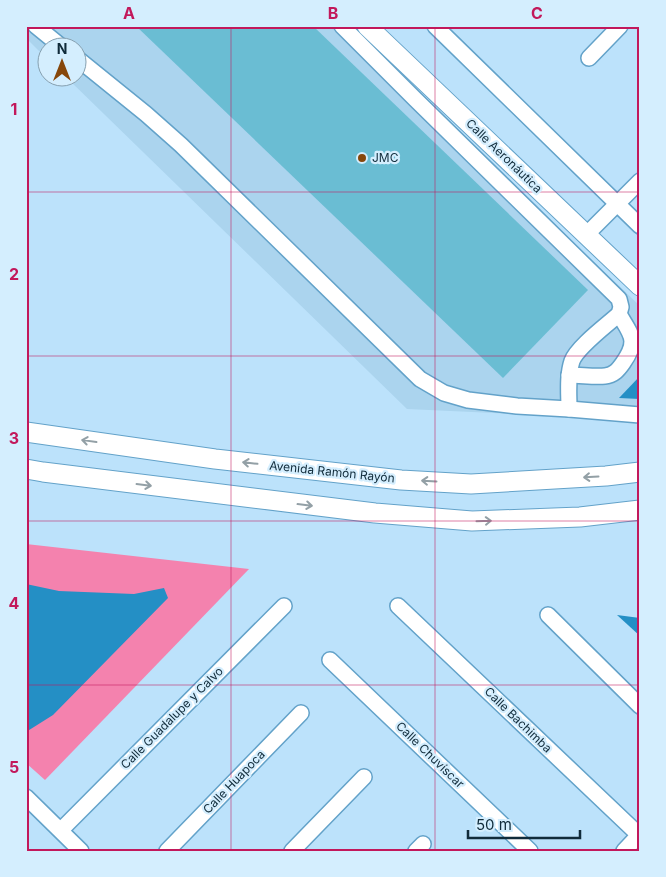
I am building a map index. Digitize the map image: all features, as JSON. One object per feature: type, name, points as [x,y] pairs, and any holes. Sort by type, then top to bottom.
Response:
[{"type":"main road","name":"Calle Aeronáutica","points":[[373,28],[640,286]]},
{"type":"main road","name":"Avenida Ramón Rayón","points":[[26,432],[215,460],[401,480],[471,484],[606,476],[640,472]]},
{"type":"main road","points":[[26,468],[366,512],[472,521],[580,518],[640,510]]},
{"type":"street","points":[[36,26],[51,38]]},
{"type":"street","points":[[342,26],[619,299],[621,307],[619,314],[581,348],[572,360],[569,409]]},
{"type":"street","points":[[435,26],[640,226]]},
{"type":"street","points":[[589,58],[620,26]]},
{"type":"street","points":[[88,67],[146,114],[180,145],[420,379],[444,393],[468,400],[517,406],[640,415]]},
{"type":"street","points":[[586,235],[640,181]]},
{"type":"street","points":[[570,375],[604,376],[614,374],[619,369],[631,351],[632,343],[630,334],[619,314]]},
{"type":"street","name":"Calle Guadalupe y Calvo","points":[[61,830],[284,606]]},
{"type":"street","name":"Calle Bachimba","points":[[398,606],[639,834]]},
{"type":"street","points":[[548,615],[640,706]]},
{"type":"street","name":"Calle Chuvíscar","points":[[330,660],[530,851]]},
{"type":"street","name":"Calle Huapoca","points":[[167,851],[301,713]]},
{"type":"street","points":[[292,851],[364,777]]},
{"type":"street","points":[[26,797],[81,851]]},
{"type":"street","points":[[624,851],[639,834]]},
{"type":"shaded area","points":[[26,26],[347,26],[640,306],[640,420],[407,409],[77,88],[88,88],[88,38],[38,38],[38,50],[26,38]]},
{"type":"shaded area","points":[[26,544],[249,569],[45,780],[26,763]]},
{"type":"water","points":[[640,376],[640,399],[619,398]]},
{"type":"water","points":[[26,584],[59,591],[134,594],[164,588],[168,598],[53,715],[26,732]]},
{"type":"water","points":[[617,615],[640,618],[640,636]]},
{"type":"building","name":"JMC","points":[[136,26],[313,26],[588,290],[503,378]]},
{"type":"place","name":"JMC","points":[[362,158]]}]
